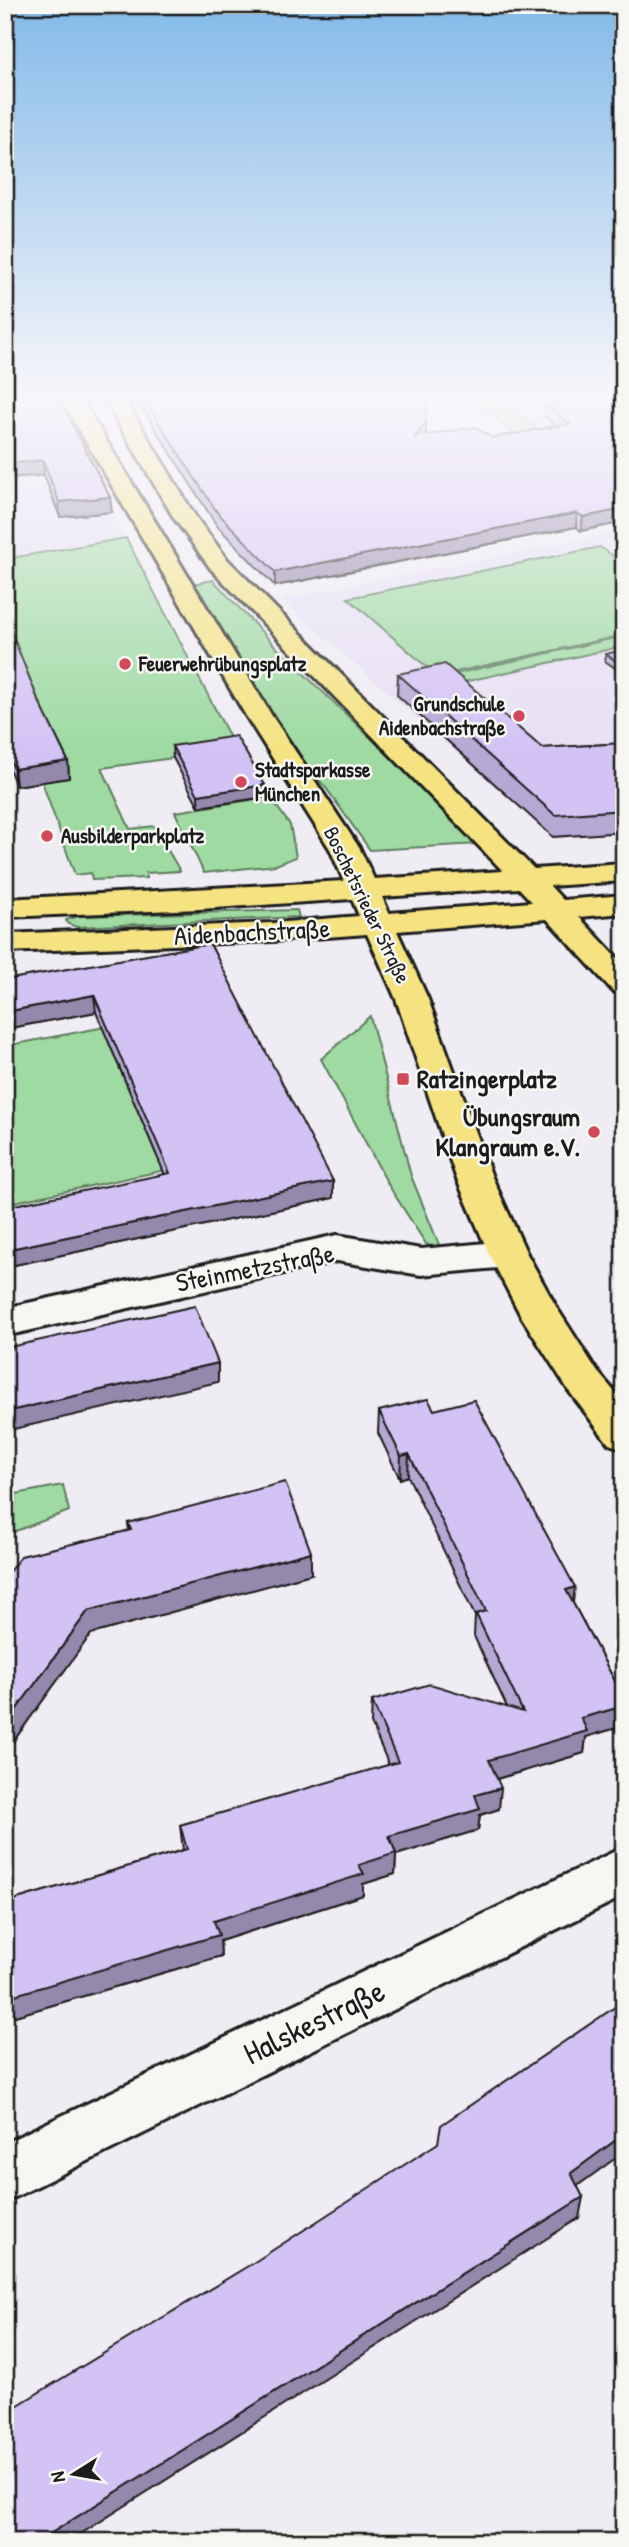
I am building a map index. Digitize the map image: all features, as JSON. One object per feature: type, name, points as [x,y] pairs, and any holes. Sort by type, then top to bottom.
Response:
[{"type":"main road","name":"Boschetsrieder Straße","points":[[139,514],[259,716],[345,849],[412,999],[474,1177],[508,1254],[541,1316],[624,1433]]},
{"type":"main road","points":[[183,514],[219,564],[503,853],[624,984]]},
{"type":"main road","name":"Aidenbachstraße","points":[[18,907],[364,890],[624,872]]},
{"type":"main road","name":"Aidenbachstraße","points":[[18,943],[273,932],[624,904]]},
{"type":"main road","points":[[18,907],[18,943]]},
{"type":"street","name":"Steinmetzstraße","points":[[5,1322],[337,1248],[421,1262],[508,1254]]},
{"type":"street","name":"Halskestraße","points":[[5,2174],[624,1870]]},
{"type":"shaded area","points":[[5,514],[113,514],[126,538],[5,559]]},
{"type":"shaded area","name":"Grundschule Aidenbachstraße","points":[[624,531],[624,833],[553,837],[281,599]]},
{"type":"green space","points":[[610,514],[624,514],[624,526]]},
{"type":"green space","points":[[126,538],[236,749],[102,768],[130,829],[154,826],[180,871],[146,873],[146,878],[92,880],[91,873],[75,875],[42,782],[5,619],[5,559]]},
{"type":"green space","points":[[600,547],[624,563],[624,635],[437,676],[348,598]]},
{"type":"green space","points":[[213,580],[277,648],[481,844],[370,850],[326,788],[305,765],[187,585]]},
{"type":"green space","points":[[624,636],[624,646],[446,686],[437,678]]},
{"type":"green space","points":[[270,797],[290,825],[296,857],[276,865],[204,873],[175,812]]},
{"type":"green space","points":[[297,910],[299,917],[77,927],[68,924],[66,920],[79,916]]},
{"type":"green space","points":[[370,1016],[411,1176],[442,1252],[426,1244],[389,1186],[321,1059]]},
{"type":"green space","points":[[121,1024],[109,1043],[156,1154],[185,1166],[5,1204],[5,1046]]},
{"type":"green space","points":[[63,1485],[69,1511],[5,1535],[5,1496]]},
{"type":"building","points":[[219,514],[573,514],[275,572]]},
{"type":"building","points":[[578,514],[599,514],[583,517]]},
{"type":"building","points":[[5,610],[6,619],[37,697],[68,761],[14,769],[5,747]]},
{"type":"building","points":[[624,650],[624,667],[606,654]]},
{"type":"building","points":[[445,664],[542,748],[624,743],[624,810],[555,815],[398,674]]},
{"type":"building","points":[[236,736],[265,785],[198,795],[172,746]]},
{"type":"building","points":[[210,944],[333,1181],[5,1250],[5,1207],[170,1173],[94,995],[5,1012],[5,980]]},
{"type":"building","points":[[195,1306],[218,1363],[5,1412],[5,1348]]},
{"type":"building","points":[[428,1399],[434,1410],[474,1400],[575,1587],[566,1590],[624,1698],[624,1706],[581,1718],[587,1731],[489,1760],[501,1788],[475,1795],[480,1809],[389,1836],[396,1853],[359,1865],[364,1874],[214,1921],[219,1935],[5,1998],[5,1863],[14,1900],[187,1849],[180,1825],[398,1762],[372,1701],[430,1684],[523,1712],[476,1614],[486,1611],[409,1454],[401,1456],[379,1411]]},
{"type":"building","points":[[285,1482],[311,1552],[88,1611],[8,1721],[5,1720],[5,1577],[21,1556],[131,1530],[128,1523]]},
{"type":"building","points":[[624,2001],[624,2134],[571,2173],[583,2197],[37,2542],[5,2542],[5,2413],[253,2263],[438,2143],[441,2125]]},
{"type":"place","name":"Feuerwehrübungsplatz","points":[[125,664]]},
{"type":"place","name":"Grundschule Aidenbachstraße","points":[[519,716]]},
{"type":"place","name":"Stadtsparkasse München","points":[[241,782]]},
{"type":"place","name":"Ausbilderparkplatz","points":[[47,836]]},
{"type":"place","name":"Ratzingerplatz","points":[[403,1079]]},
{"type":"place","name":"Übungsraum Klangraum e.V.","points":[[594,1132]]}]
